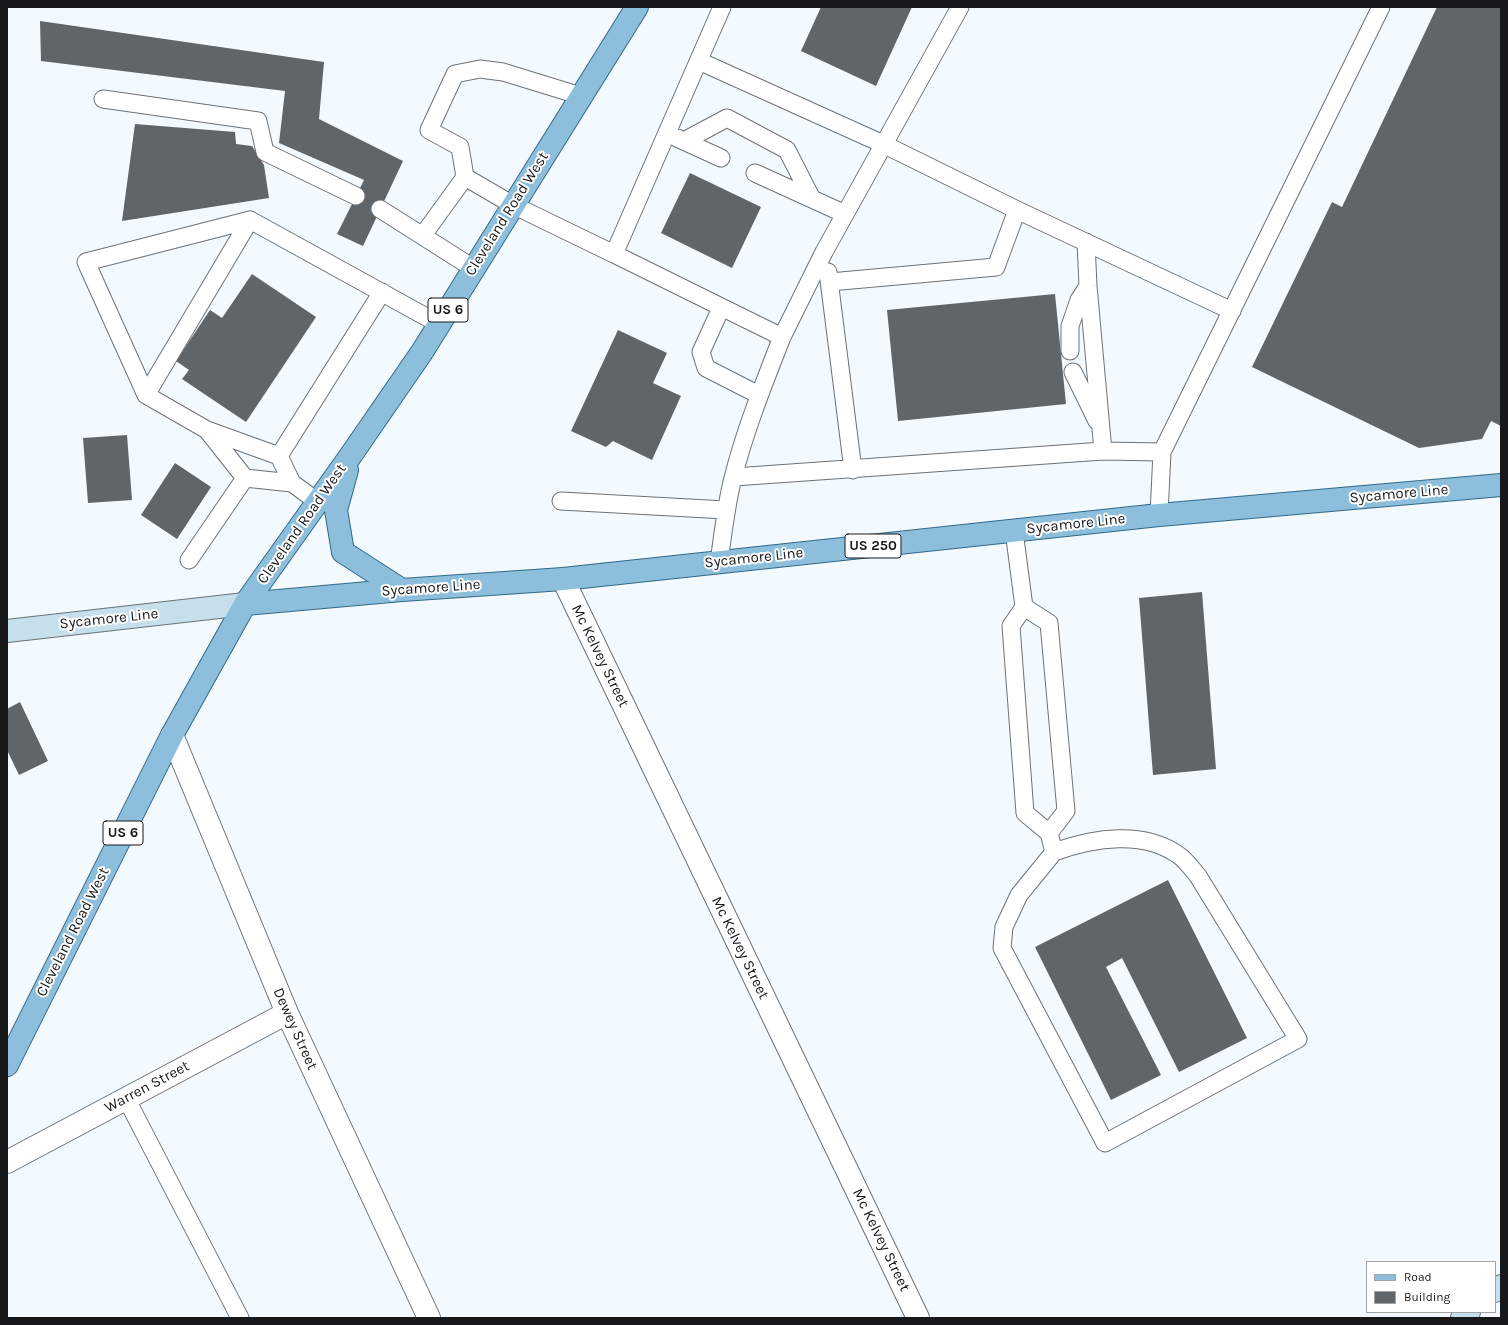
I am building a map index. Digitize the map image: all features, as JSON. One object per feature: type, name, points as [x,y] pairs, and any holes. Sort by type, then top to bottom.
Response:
[{"type":"main road","name":"Cleveland Road West","points":[[7,1065],[172,735],[245,604],[351,455],[439,324],[637,7]]},
{"type":"main road","points":[[351,455],[336,510],[343,552],[402,590]]},
{"type":"main road","name":"Sycamore Line","points":[[245,604],[402,590],[563,579],[1159,515],[1501,485]]},
{"type":"street","name":"Mc Kelvey Street","points":[[563,579],[918,1318]]},
{"type":"street","name":"Sycamore Line","points":[[7,631],[245,604]]},
{"type":"street","name":"Dewey Street","points":[[172,735],[287,1013],[429,1318]]},
{"type":"street","name":"Warren Street","points":[[7,1162],[287,1013]]},
{"type":"lane","points":[[614,254],[722,7]]},
{"type":"lane","points":[[720,562],[726,510],[734,477],[759,395],[782,337],[824,252],[960,7]]},
{"type":"lane","points":[[1159,515],[1162,452],[1381,7]]},
{"type":"lane","points":[[699,61],[883,144],[1017,210],[1232,310]]},
{"type":"lane","points":[[423,235],[465,176],[460,147],[429,130],[455,74],[480,69],[503,72],[581,96]]},
{"type":"lane","points":[[103,99],[258,122],[265,152],[356,196]]},
{"type":"lane","points":[[684,141],[727,118],[787,150],[812,199]]},
{"type":"lane","points":[[667,134],[721,158]]},
{"type":"lane","points":[[755,173],[845,214]]},
{"type":"lane","points":[[465,176],[513,205],[782,337]]},
{"type":"lane","points":[[380,209],[474,268]]},
{"type":"lane","points":[[830,282],[996,267],[1017,210]]},
{"type":"lane","points":[[146,395],[250,220]]},
{"type":"lane","points":[[318,502],[292,483],[279,456],[207,430],[146,395],[86,262],[250,220],[439,324]]},
{"type":"lane","points":[[1086,242],[1088,286],[1103,451]]},
{"type":"lane","points":[[824,252],[830,282],[853,470]]},
{"type":"lane","points":[[1070,351],[1070,326],[1079,300],[1088,286]]},
{"type":"lane","points":[[279,456],[382,292]]},
{"type":"lane","points":[[721,308],[701,352],[706,368],[759,395]]},
{"type":"lane","points":[[1073,372],[1100,426]]},
{"type":"lane","points":[[207,430],[245,478],[292,483]]},
{"type":"lane","points":[[734,477],[853,470],[1103,451],[1162,452]]},
{"type":"lane","points":[[189,560],[245,478]]},
{"type":"lane","points":[[561,501],[726,510]]},
{"type":"lane","points":[[1014,531],[1024,607],[1011,626],[1025,813],[1049,833],[1054,852]]},
{"type":"lane","points":[[1024,607],[1049,622],[1066,811],[1049,833]]},
{"type":"lane","points":[[1108,838],[1140,840],[1166,848],[1182,858],[1198,876],[1298,1040],[1106,1143],[1002,948],[1004,927],[1019,895],[1054,852],[1079,843],[1108,838]]},
{"type":"lane","points":[[126,1098],[240,1318]]},
{"type":"building","points":[[821,7],[912,7],[876,86],[801,51]]},
{"type":"building","points":[[1437,7],[1501,7],[1501,426],[1491,421],[1482,439],[1419,448],[1252,367],[1332,202],[1342,207]]},
{"type":"building","points":[[40,21],[324,62],[319,119],[403,161],[363,246],[337,234],[364,180],[279,143],[285,91],[41,61]]},
{"type":"building","points":[[135,124],[235,132],[236,144],[252,146],[264,165],[269,198],[122,221]]},
{"type":"building","points":[[690,173],[761,207],[732,268],[661,233]]},
{"type":"building","points":[[252,274],[316,317],[246,422],[182,379],[189,370],[176,361],[210,310],[222,318]]},
{"type":"building","points":[[1055,294],[1066,404],[898,421],[887,310]]},
{"type":"building","points":[[618,330],[667,353],[653,383],[681,396],[652,460],[613,441],[606,447],[571,431]]},
{"type":"building","points":[[127,435],[132,500],[88,503],[83,438]]},
{"type":"building","points":[[175,463],[211,487],[177,539],[141,515]]},
{"type":"building","points":[[1202,592],[1216,769],[1153,775],[1139,598]]},
{"type":"building","points":[[20,702],[48,761],[19,775],[7,750],[7,709]]},
{"type":"building","points":[[1168,880],[1247,1038],[1179,1072],[1122,958],[1106,967],[1161,1075],[1111,1100],[1035,947]]}]
